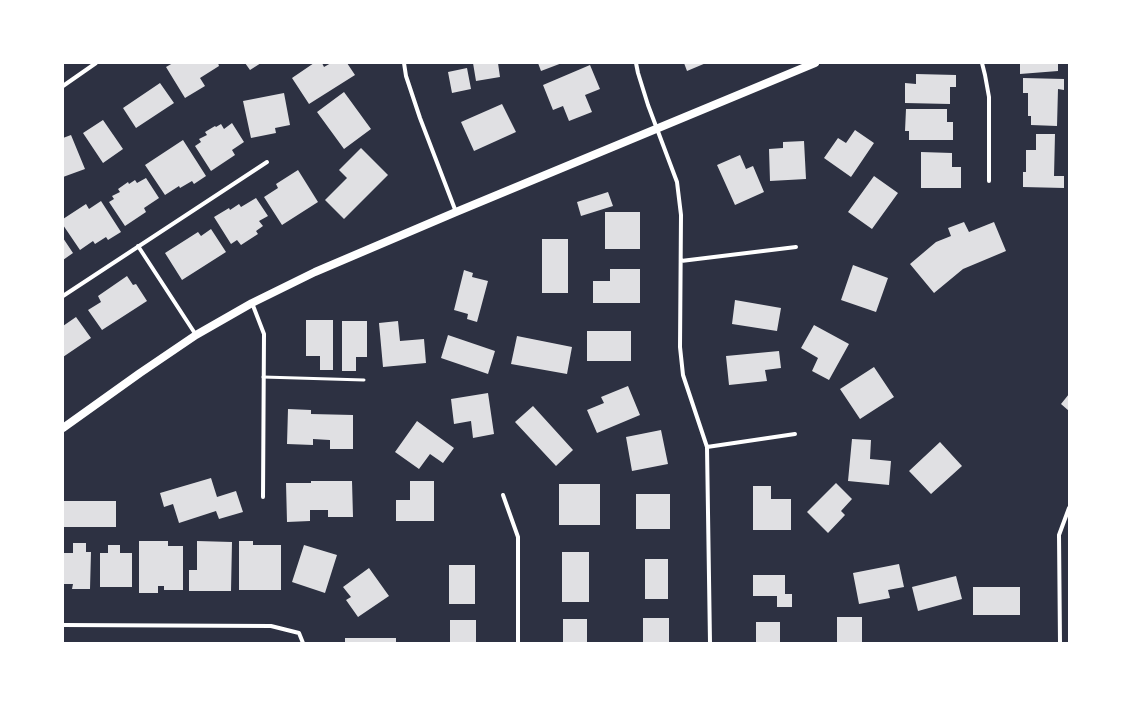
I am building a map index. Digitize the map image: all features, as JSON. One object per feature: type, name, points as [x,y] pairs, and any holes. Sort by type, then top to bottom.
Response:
[{"type":"main road","points":[[63,428],[196,335],[252,303],[315,272],[815,63]]},
{"type":"street","points":[[63,86],[96,63]]},
{"type":"street","points":[[404,63],[406,76],[420,118],[456,212]]},
{"type":"street","points":[[636,63],[648,105],[677,182],[681,215],[680,346],[683,375],[707,447],[710,643]]},
{"type":"street","points":[[982,63],[989,97],[989,181]]},
{"type":"street","points":[[63,296],[267,162]]},
{"type":"street","points":[[138,246],[196,335]]},
{"type":"street","points":[[681,261],[796,247]]},
{"type":"street","points":[[252,303],[264,334],[263,497]]},
{"type":"street","points":[[707,447],[795,434]]},
{"type":"street","points":[[503,495],[518,537],[518,643]]},
{"type":"street","points":[[1060,643],[1059,535],[1069,508]]},
{"type":"street","points":[[63,625],[271,626],[299,633],[303,643]]},
{"type":"lane","points":[[263,377],[364,380]]},
{"type":"building","points":[[173,63],[218,63],[219,66],[200,78],[205,86],[185,98],[166,67]]},
{"type":"building","points":[[245,63],[261,63],[250,70]]},
{"type":"building","points":[[314,63],[322,63],[324,67],[331,63],[347,63],[355,75],[309,104],[292,78]]},
{"type":"building","points":[[473,63],[498,63],[500,77],[476,81]]},
{"type":"building","points":[[538,63],[562,63],[541,71]]},
{"type":"building","points":[[684,63],[706,63],[687,71]]},
{"type":"building","points":[[1020,63],[1058,63],[1058,71],[1020,74]]},
{"type":"building","points":[[590,65],[600,89],[585,95],[592,112],[569,121],[563,106],[553,110],[543,85]]},
{"type":"building","points":[[467,68],[471,89],[452,93],[448,72]]},
{"type":"building","points":[[916,74],[956,75],[956,87],[950,87],[950,104],[905,103],[905,83],[916,84]]},
{"type":"building","points":[[1023,78],[1064,79],[1064,90],[1058,89],[1057,126],[1031,125],[1031,116],[1028,116],[1028,93],[1023,93]]},
{"type":"building","points":[[160,83],[174,103],[136,128],[123,108]]},
{"type":"building","points":[[344,92],[371,129],[344,149],[317,112]]},
{"type":"building","points":[[284,93],[290,125],[275,128],[276,133],[251,138],[243,101]]},
{"type":"building","points":[[502,104],[516,132],[474,151],[461,122]]},
{"type":"building","points":[[906,109],[947,109],[947,122],[953,122],[953,140],[909,140],[909,131],[905,131]]},
{"type":"building","points":[[103,120],[123,149],[103,163],[83,133]]},
{"type":"building","points":[[232,123],[244,142],[232,150],[235,155],[211,171],[195,146],[201,142],[199,139],[207,135],[205,132],[221,124],[224,129]]},
{"type":"building","points":[[855,130],[874,143],[851,177],[824,158],[838,138],[846,143]]},
{"type":"building","points":[[1036,134],[1055,134],[1054,176],[1064,176],[1064,188],[1023,187],[1023,172],[1026,172],[1026,150],[1036,150]]},
{"type":"building","points":[[71,135],[85,169],[63,177],[63,138]]},
{"type":"building","points":[[183,140],[206,176],[194,184],[192,181],[180,188],[179,186],[165,195],[145,165]]},
{"type":"building","points":[[804,141],[806,179],[770,181],[769,149],[783,148],[783,142]]},
{"type":"building","points":[[361,148],[388,175],[344,219],[325,200],[347,178],[339,170]]},
{"type":"building","points":[[921,152],[952,153],[952,167],[961,167],[961,188],[921,188]]},
{"type":"building","points":[[740,155],[746,169],[753,166],[764,192],[735,205],[717,165]]},
{"type":"building","points":[[298,170],[318,202],[282,225],[264,197],[278,188],[276,184]]},
{"type":"building","points":[[874,176],[898,193],[872,229],[848,212]]},
{"type":"building","points":[[146,178],[159,198],[144,208],[146,212],[125,226],[109,202],[114,199],[112,196],[120,192],[118,189],[128,182],[129,184],[135,180],[137,183]]},
{"type":"building","points":[[608,192],[613,206],[581,216],[577,202]]},
{"type":"building","points":[[256,198],[268,216],[259,221],[263,226],[256,231],[258,234],[241,245],[237,240],[231,244],[214,217],[239,204],[241,207]]},
{"type":"building","points":[[101,201],[121,232],[108,240],[106,237],[95,244],[93,241],[80,250],[63,225],[63,219],[86,204],[89,209]]},
{"type":"building","points":[[605,212],[640,212],[640,249],[605,249]]},
{"type":"building","points":[[964,222],[969,232],[994,222],[1006,251],[963,269],[934,293],[910,264],[936,242],[951,236],[948,228]]},
{"type":"building","points":[[211,229],[226,252],[182,280],[165,253],[198,232],[201,236]]},
{"type":"building","points":[[63,238],[73,253],[63,260]]},
{"type":"building","points":[[542,239],[568,239],[568,293],[542,293]]},
{"type":"building","points":[[853,265],[888,278],[876,312],[841,300]]},
{"type":"building","points":[[610,269],[640,269],[640,303],[593,303],[593,281],[610,281]]},
{"type":"building","points":[[464,270],[473,273],[472,277],[488,281],[477,322],[467,319],[468,314],[454,310]]},
{"type":"building","points":[[127,276],[133,285],[136,284],[147,301],[102,330],[88,310],[101,302],[98,296]]},
{"type":"building","points":[[735,300],[781,308],[777,331],[732,324]]},
{"type":"building","points":[[76,317],[91,338],[63,357],[63,326]]},
{"type":"building","points":[[306,320],[333,320],[333,370],[320,370],[320,356],[306,356]]},
{"type":"building","points":[[342,321],[367,321],[367,357],[356,357],[356,371],[342,371]]},
{"type":"building","points":[[398,321],[400,341],[424,339],[426,363],[383,367],[379,323]]},
{"type":"building","points":[[814,325],[849,344],[829,380],[812,371],[818,358],[801,348]]},
{"type":"building","points":[[587,331],[631,331],[631,361],[587,361]]},
{"type":"building","points":[[448,335],[495,351],[488,374],[441,358]]},
{"type":"building","points":[[517,336],[572,347],[567,374],[511,364]]},
{"type":"building","points":[[779,351],[781,368],[765,370],[767,381],[729,385],[726,356]]},
{"type":"building","points":[[874,367],[894,397],[860,419],[840,389]]},
{"type":"building","points":[[628,386],[640,415],[597,433],[587,410],[604,403],[601,397]]},
{"type":"building","points":[[488,393],[494,434],[473,438],[471,421],[454,424],[451,399]]},
{"type":"building","points":[[1069,394],[1069,411],[1061,404]]},
{"type":"building","points":[[533,406],[573,450],[556,466],[515,422]]},
{"type":"building","points":[[288,409],[311,410],[311,414],[353,415],[353,449],[330,449],[330,440],[313,439],[313,445],[287,444]]},
{"type":"building","points":[[417,421],[454,448],[443,463],[430,454],[419,469],[395,452]]},
{"type":"building","points":[[661,430],[668,464],[632,471],[626,437]]},
{"type":"building","points":[[852,439],[871,440],[870,459],[891,461],[889,485],[848,481]]},
{"type":"building","points":[[940,442],[962,466],[931,494],[909,471]]},
{"type":"building","points":[[211,478],[217,497],[236,491],[243,512],[219,519],[216,511],[179,523],[173,504],[164,507],[160,493]]},
{"type":"building","points":[[311,481],[352,481],[353,517],[328,517],[328,510],[310,510],[310,521],[287,522],[286,483],[311,483]]},
{"type":"building","points":[[410,481],[434,481],[434,521],[396,521],[396,500],[410,500]]},
{"type":"building","points":[[836,483],[852,499],[841,511],[845,515],[828,533],[807,512]]},
{"type":"building","points":[[559,484],[600,484],[600,525],[559,525]]},
{"type":"building","points":[[753,486],[771,486],[771,499],[791,499],[791,530],[753,530]]},
{"type":"building","points":[[636,494],[670,494],[670,529],[636,529]]},
{"type":"building","points":[[63,501],[116,501],[116,527],[63,527]]},
{"type":"building","points":[[139,541],[168,541],[168,546],[183,546],[183,590],[164,590],[164,586],[158,586],[158,593],[139,593]]},
{"type":"building","points":[[197,541],[232,542],[231,591],[189,591],[189,570],[197,570]]},
{"type":"building","points":[[239,541],[253,541],[253,545],[281,545],[281,590],[239,590]]},
{"type":"building","points":[[73,543],[86,543],[86,552],[91,552],[90,589],[72,589],[73,584],[63,584],[63,553],[73,553]]},
{"type":"building","points":[[108,545],[120,545],[120,553],[132,553],[132,587],[100,587],[100,553],[108,553]]},
{"type":"building","points":[[304,545],[337,555],[325,593],[292,582]]},
{"type":"building","points":[[562,552],[589,552],[589,602],[562,602]]},
{"type":"building","points":[[645,559],[668,559],[668,599],[645,599]]},
{"type":"building","points":[[899,564],[904,587],[888,590],[890,598],[859,604],[853,573]]},
{"type":"building","points":[[449,565],[475,565],[475,604],[449,604]]},
{"type":"building","points":[[369,568],[389,596],[358,617],[346,600],[351,597],[343,587]]},
{"type":"building","points":[[753,575],[785,575],[785,594],[792,594],[792,607],[777,607],[777,596],[753,596]]},
{"type":"building","points":[[956,576],[962,599],[918,611],[912,587]]},
{"type":"building","points":[[973,587],[1020,587],[1020,615],[973,615]]},
{"type":"building","points":[[837,617],[862,617],[862,643],[837,643]]},
{"type":"building","points":[[643,618],[669,618],[669,643],[643,643]]},
{"type":"building","points":[[563,619],[587,619],[587,643],[563,643]]},
{"type":"building","points":[[450,620],[476,620],[476,643],[450,643]]},
{"type":"building","points":[[756,622],[780,622],[780,643],[756,643]]},
{"type":"building","points":[[345,638],[396,638],[396,643],[345,643]]}]
